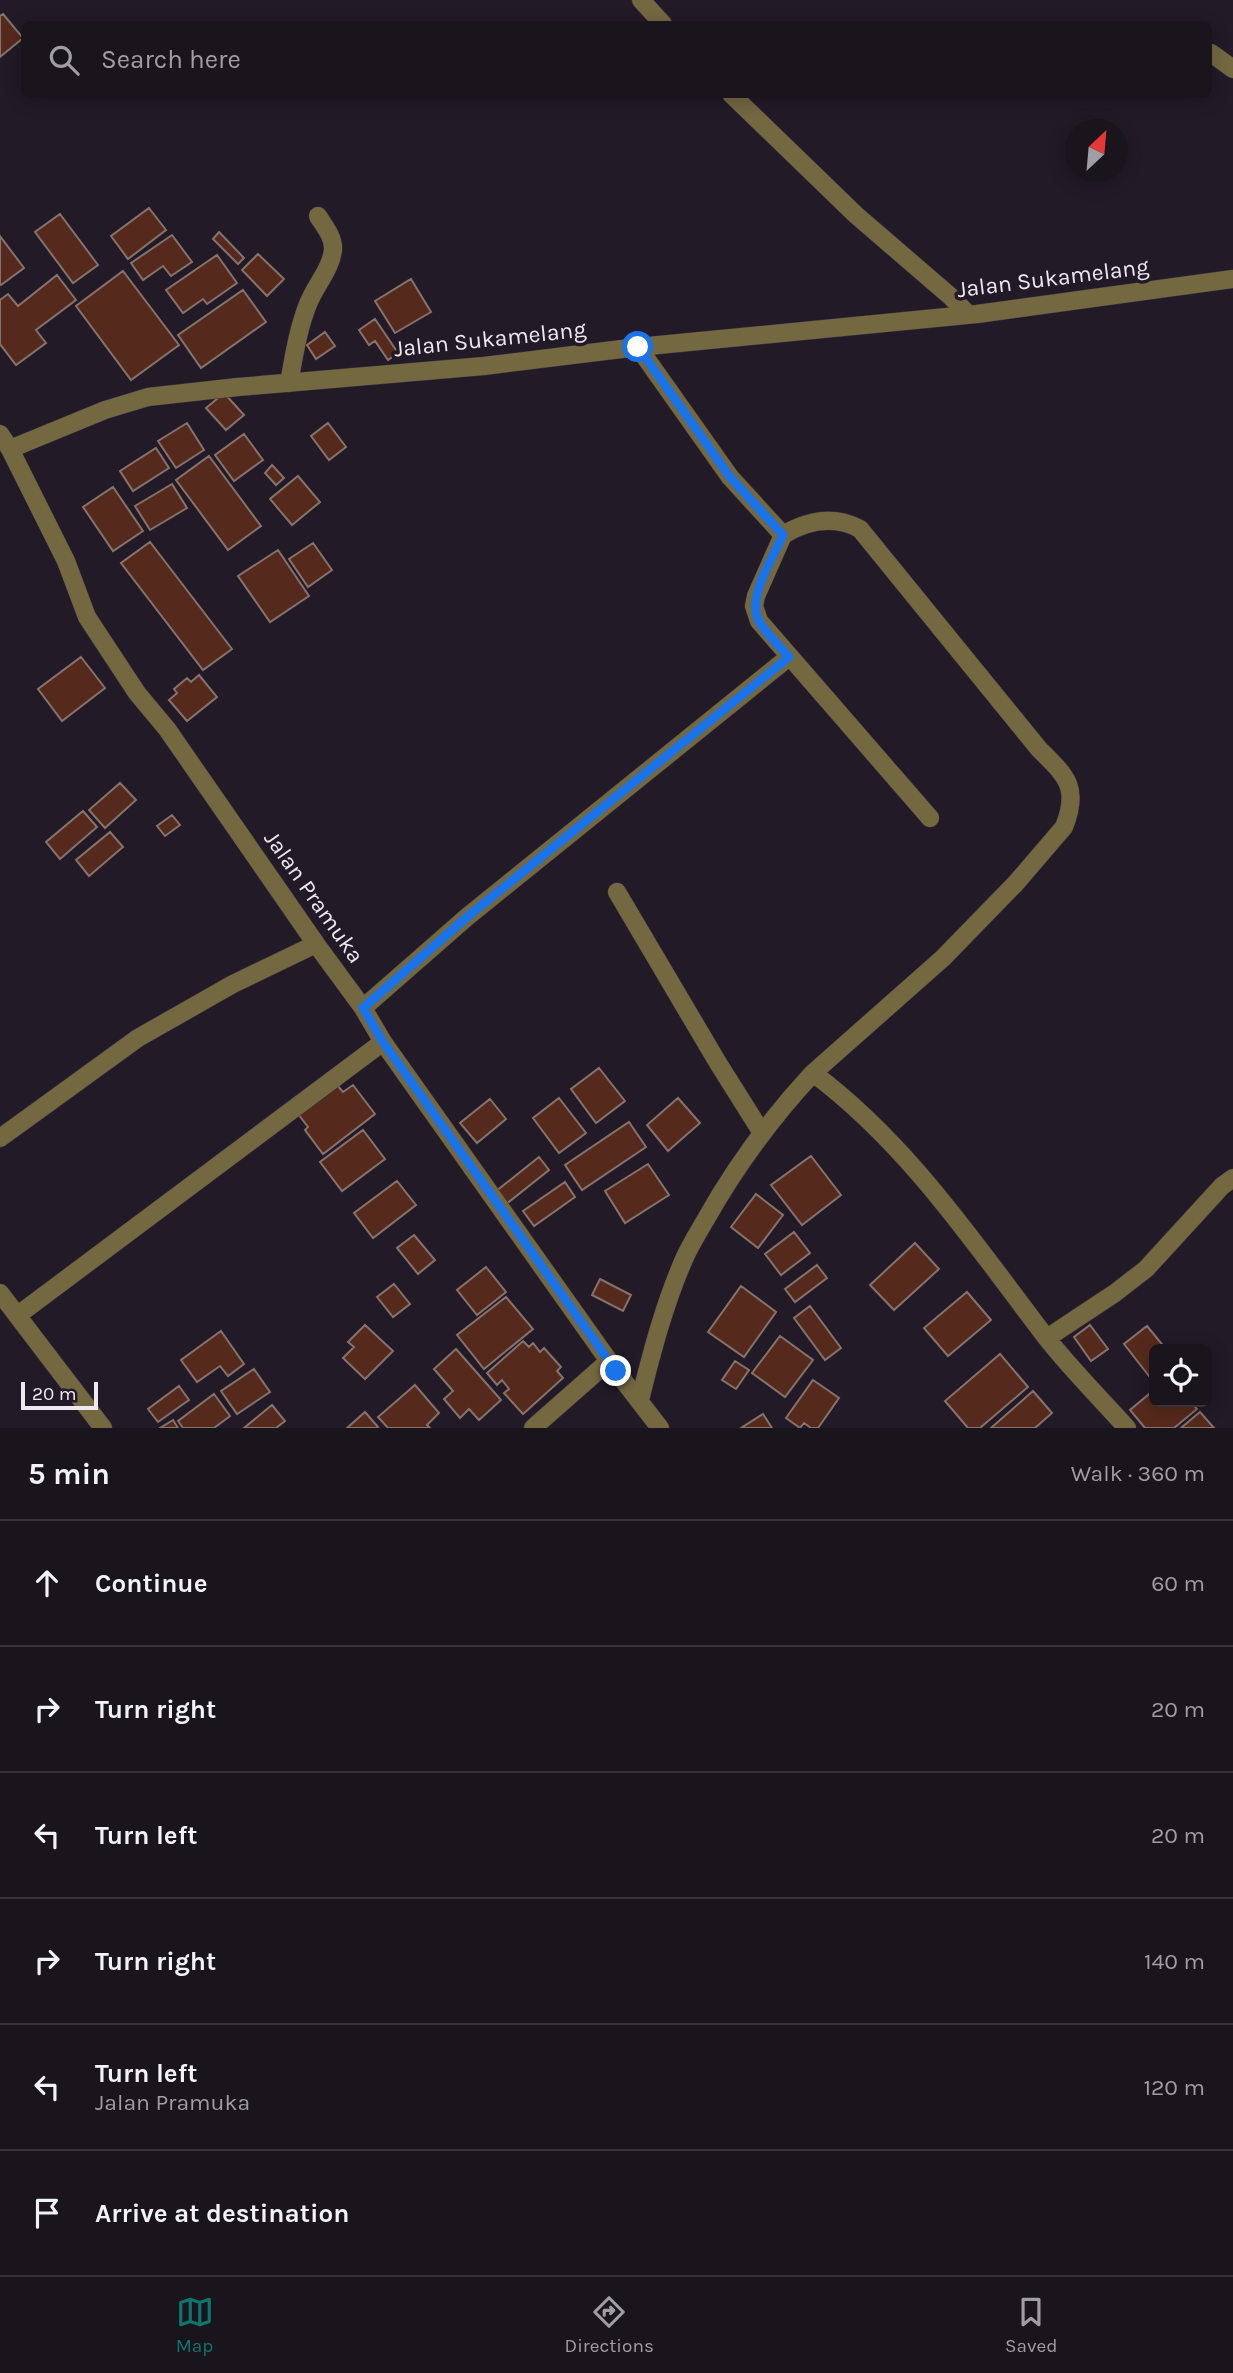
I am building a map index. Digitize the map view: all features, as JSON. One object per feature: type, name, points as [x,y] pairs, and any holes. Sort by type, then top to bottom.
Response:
[{"type":"street","points":[[641,0],[660,21]]},
{"type":"street","points":[[1212,54],[1233,69]]},
{"type":"street","points":[[735,98],[856,215],[968,314]]},
{"type":"street","points":[[289,383],[307,306],[332,251],[330,235],[318,216]]},
{"type":"street","name":"Jalan Sukamelang","points":[[5,441],[148,397],[484,366],[638,347],[968,314],[1233,279]]},
{"type":"street","points":[[638,347],[730,477],[783,535]]},
{"type":"street","name":"Jalan Pramuka","points":[[5,441],[66,561],[87,617],[136,693],[167,729],[363,1008],[383,1042],[660,1428]]},
{"type":"street","points":[[635,1394],[686,1253],[726,1184],[762,1133],[786,1101],[813,1073],[943,958],[1016,883],[1065,827],[1069,815],[1072,795],[1070,782],[1063,772],[1031,738],[860,529],[841,521],[828,520],[798,526],[783,535],[762,579],[754,606],[759,621],[930,818]]},
{"type":"street","points":[[363,1008],[467,917],[789,657]]},
{"type":"street","points":[[617,892],[762,1133]]},
{"type":"street","points":[[0,1138],[138,1038],[233,984],[316,944]]},
{"type":"street","points":[[18,1315],[383,1042]]},
{"type":"street","points":[[813,1073],[833,1087],[910,1161],[992,1263],[1047,1338],[1127,1428]]},
{"type":"street","points":[[1047,1338],[1146,1269],[1222,1186],[1233,1178]]},
{"type":"street","points":[[0,1293],[103,1428]]},
{"type":"street","points":[[533,1428],[613,1366]]},
{"type":"building","points":[[3,14],[21,36],[21,40],[0,57],[0,16]]},
{"type":"building","points":[[149,208],[166,230],[128,259],[111,236]]},
{"type":"building","points":[[60,214],[98,265],[73,283],[35,232]]},
{"type":"building","points":[[219,232],[244,258],[238,264],[213,239]]},
{"type":"building","points":[[172,235],[192,262],[171,276],[163,266],[143,280],[131,263]]},
{"type":"building","points":[[0,236],[24,268],[1,285],[0,284]]},
{"type":"building","points":[[258,254],[284,279],[267,296],[242,270]]},
{"type":"building","points":[[217,255],[237,283],[207,304],[203,299],[183,313],[166,290]]},
{"type":"building","points":[[123,271],[179,345],[131,380],[76,306]]},
{"type":"building","points":[[57,275],[76,300],[36,330],[46,343],[16,365],[0,344],[0,300],[8,294],[18,306]]},
{"type":"building","points":[[411,279],[431,312],[395,333],[375,301]]},
{"type":"building","points":[[243,290],[266,322],[201,368],[178,335]]},
{"type":"building","points":[[375,319],[398,353],[388,360],[375,341],[369,345],[359,330]]},
{"type":"building","points":[[325,332],[335,346],[316,359],[307,345]]},
{"type":"building","points":[[224,393],[244,415],[226,430],[206,408]]},
{"type":"building","points":[[187,423],[204,450],[176,468],[158,441]]},
{"type":"building","points":[[328,423],[346,447],[329,460],[311,436]]},
{"type":"building","points":[[244,434],[263,460],[234,481],[215,455]]},
{"type":"building","points":[[156,448],[169,468],[133,491],[120,471]]},
{"type":"building","points":[[209,456],[261,526],[228,550],[176,480]]},
{"type":"building","points":[[272,465],[284,478],[276,485],[265,473]]},
{"type":"building","points":[[298,476],[320,502],[292,525],[270,499]]},
{"type":"building","points":[[172,484],[187,508],[150,530],[135,506]]},
{"type":"building","points":[[113,487],[143,531],[113,551],[83,507]]},
{"type":"building","points":[[150,542],[232,649],[203,670],[121,563]]},
{"type":"building","points":[[313,543],[332,570],[308,587],[289,559]]},
{"type":"building","points":[[278,550],[309,596],[270,622],[238,576]]},
{"type":"building","points":[[81,657],[105,688],[62,721],[38,689]]},
{"type":"building","points":[[199,675],[217,697],[187,721],[169,700],[177,693],[174,689],[187,678],[191,682]]},
{"type":"building","points":[[120,783],[136,800],[105,828],[89,810]]},
{"type":"building","points":[[83,811],[97,827],[60,859],[46,842]]},
{"type":"building","points":[[172,815],[180,825],[165,836],[157,826]]},
{"type":"building","points":[[110,832],[123,847],[89,876],[76,860]]},
{"type":"building","points":[[599,1068],[625,1101],[596,1123],[571,1089]]},
{"type":"building","points":[[337,1085],[343,1092],[353,1085],[375,1114],[323,1154],[305,1130],[308,1127],[298,1114]]},
{"type":"building","points":[[559,1098],[586,1133],[559,1153],[533,1118]]},
{"type":"building","points":[[678,1098],[700,1123],[668,1151],[647,1125]]},
{"type":"building","points":[[490,1099],[506,1119],[477,1143],[460,1123]]},
{"type":"building","points":[[629,1122],[646,1147],[582,1190],[565,1165]]},
{"type":"building","points":[[363,1130],[385,1159],[342,1191],[320,1162]]},
{"type":"building","points":[[811,1156],[841,1195],[802,1225],[771,1185]]},
{"type":"building","points":[[539,1157],[549,1170],[505,1205],[495,1192]]},
{"type":"building","points":[[648,1164],[669,1195],[625,1223],[605,1191]]},
{"type":"building","points":[[397,1181],[416,1205],[373,1238],[354,1213]]},
{"type":"building","points":[[565,1182],[575,1197],[534,1226],[523,1211]]},
{"type":"building","points":[[756,1194],[783,1215],[758,1248],[731,1227]]},
{"type":"building","points":[[794,1232],[810,1253],[781,1275],[765,1254]]},
{"type":"building","points":[[414,1235],[435,1260],[418,1274],[397,1248]]},
{"type":"building","points":[[915,1243],[939,1269],[894,1310],[870,1285]]},
{"type":"building","points":[[817,1265],[827,1278],[795,1302],[785,1289]]},
{"type":"building","points":[[486,1267],[506,1292],[477,1315],[457,1290]]},
{"type":"building","points":[[600,1279],[631,1295],[623,1311],[592,1295]]},
{"type":"building","points":[[394,1284],[410,1304],[393,1317],[377,1297]]},
{"type":"building","points":[[741,1286],[776,1312],[744,1357],[708,1332]]},
{"type":"building","points":[[967,1292],[991,1320],[948,1356],[924,1328]]},
{"type":"building","points":[[506,1297],[533,1329],[484,1369],[457,1335]]},
{"type":"building","points":[[810,1306],[841,1348],[825,1360],[794,1318]]},
{"type":"building","points":[[365,1325],[393,1351],[365,1379],[343,1358],[354,1347],[348,1342]]},
{"type":"building","points":[[1090,1325],[1108,1349],[1091,1361],[1074,1337]]},
{"type":"building","points":[[1147,1326],[1162,1344],[1149,1344],[1149,1376],[1124,1344]]},
{"type":"building","points":[[221,1331],[244,1364],[228,1376],[220,1366],[197,1382],[181,1360]]},
{"type":"building","points":[[780,1336],[813,1360],[785,1397],[752,1373]]},
{"type":"building","points":[[523,1341],[529,1347],[533,1343],[540,1352],[544,1348],[561,1367],[557,1371],[563,1378],[523,1414],[504,1393],[509,1389],[502,1380],[497,1385],[487,1373]]},
{"type":"building","points":[[456,1349],[501,1400],[479,1420],[469,1409],[460,1418],[444,1399],[453,1391],[434,1369]]},
{"type":"building","points":[[1000,1354],[1028,1387],[980,1428],[968,1428],[945,1401]]},
{"type":"building","points":[[735,1361],[749,1370],[736,1389],[722,1380]]},
{"type":"building","points":[[254,1369],[270,1392],[237,1414],[221,1391]]},
{"type":"building","points":[[813,1380],[839,1398],[818,1428],[811,1428],[804,1423],[800,1428],[786,1418]]},
{"type":"building","points":[[415,1385],[439,1413],[427,1425],[430,1428],[388,1428],[378,1417]]},
{"type":"building","points":[[179,1386],[189,1400],[158,1422],[148,1409]]},
{"type":"building","points":[[1033,1391],[1052,1413],[1035,1428],[991,1428]]},
{"type":"building","points":[[214,1394],[230,1416],[214,1428],[183,1428],[178,1421]]},
{"type":"building","points":[[1149,1394],[1149,1407],[1197,1409],[1174,1428],[1145,1428],[1130,1410]]},
{"type":"building","points":[[272,1405],[285,1421],[276,1428],[244,1428]]},
{"type":"building","points":[[365,1412],[378,1427],[347,1428]]},
{"type":"building","points":[[1200,1412],[1214,1428],[1181,1428]]},
{"type":"building","points":[[763,1414],[772,1428],[741,1428]]},
{"type":"building","points":[[173,1420],[178,1428],[160,1428]]},
{"type":"route","points":[[616,1371],[383,1042],[363,1008],[467,917],[789,657],[759,621],[754,606],[762,579],[783,535],[730,477],[638,347]]}]
